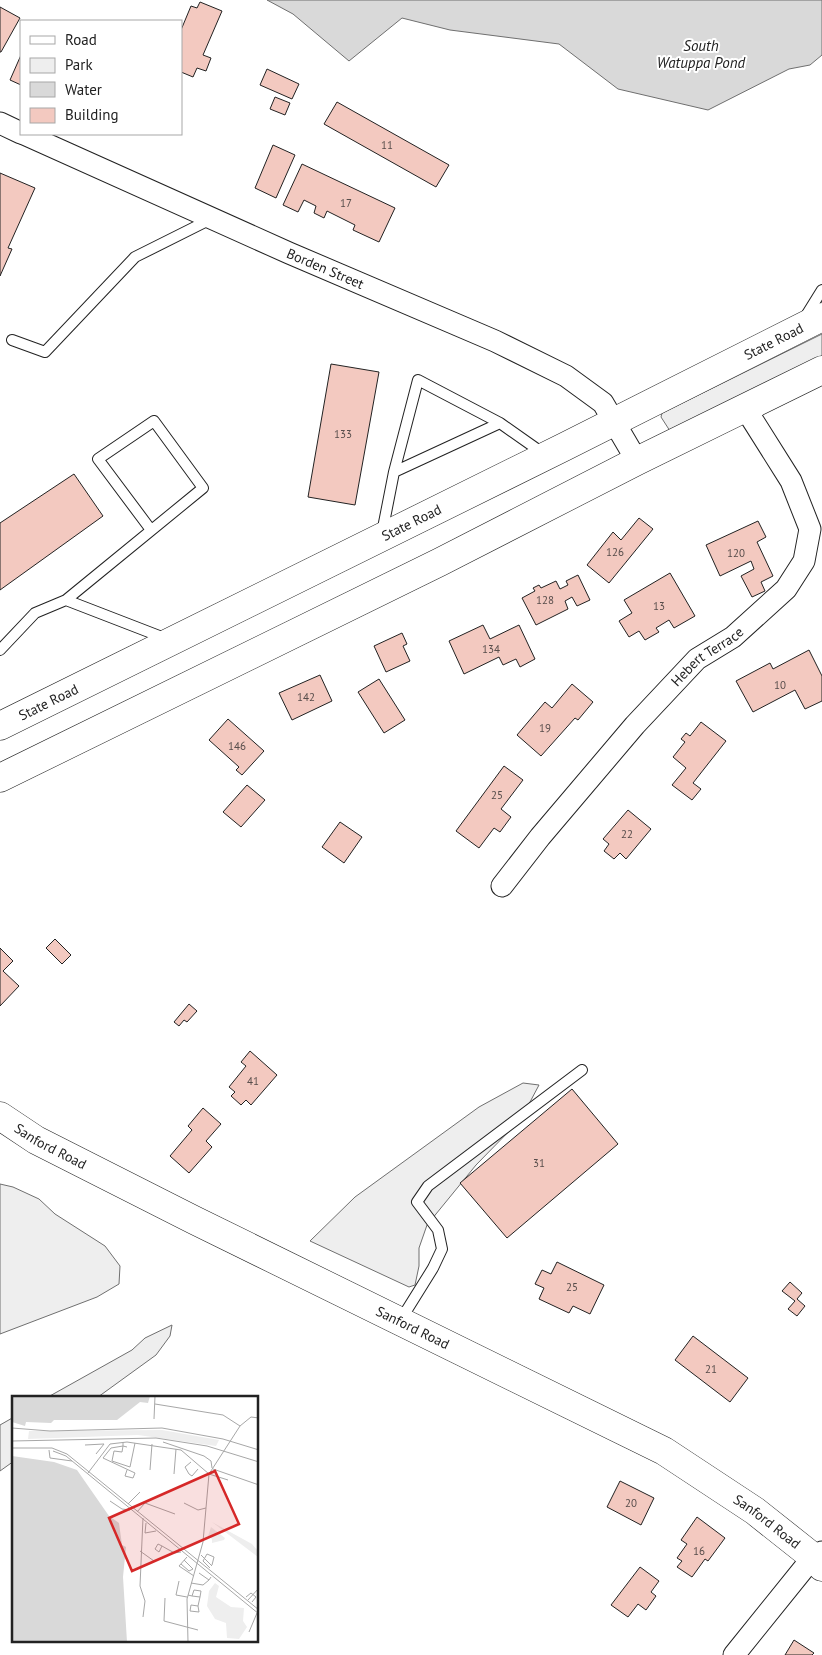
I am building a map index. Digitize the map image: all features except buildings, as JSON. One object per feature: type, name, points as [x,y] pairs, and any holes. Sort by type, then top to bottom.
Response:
[{"type":"main road","name":"State Road","points":[[0,726],[546,456],[810,322]]},
{"type":"main road","points":[[0,778],[440,562],[637,461],[822,370]]},
{"type":"main road","name":"Sanford Road","points":[[0,1116],[36,1140],[194,1220],[664,1451],[755,1511],[819,1559]]},
{"type":"street","name":"Borden Street","points":[[0,123],[20,132]]},
{"type":"street","name":"Borden Street","points":[[26,135],[495,341],[566,376],[603,404],[637,461]]},
{"type":"street","name":"Hebert Terrace","points":[[502,886],[540,837],[642,718],[697,658],[733,637],[786,589],[804,560],[810,529],[791,481],[745,408]]},
{"type":"street","points":[[734,1655],[819,1559]]},
{"type":"lane","points":[[12,340],[45,352],[135,257],[212,218]]},
{"type":"lane","points":[[810,322],[822,290]]},
{"type":"lane","points":[[382,536],[394,472],[418,380],[500,424],[546,456]]},
{"type":"lane","points":[[0,650],[35,614],[66,600],[203,488],[154,421],[98,459],[151,530]]},
{"type":"lane","points":[[394,472],[500,424]]},
{"type":"lane","points":[[66,600],[172,640]]},
{"type":"lane","points":[[400,1322],[434,1268],[442,1249],[438,1230],[417,1202],[428,1186],[582,1070]]},
{"type":"green space","points":[[822,334],[822,360],[670,431],[661,417],[662,413]]},
{"type":"green space","points":[[523,1083],[539,1085],[521,1119],[476,1165],[427,1225],[419,1248],[419,1266],[415,1285],[409,1287],[310,1241],[355,1197],[479,1107]]},
{"type":"green space","points":[[0,1184],[13,1187],[39,1199],[55,1214],[105,1246],[120,1266],[119,1284],[97,1297],[0,1334]]},
{"type":"green space","points":[[172,1325],[170,1336],[156,1355],[99,1396],[50,1396],[132,1350],[145,1338]]},
{"type":"green space","points":[[12,1418],[12,1462],[0,1471],[0,1425]]},
{"type":"water","name":"South Watuppa Pond","points":[[267,0],[822,0],[822,55],[810,65],[789,69],[708,110],[618,89],[559,44],[450,30],[402,18],[349,61],[293,14]]}]
